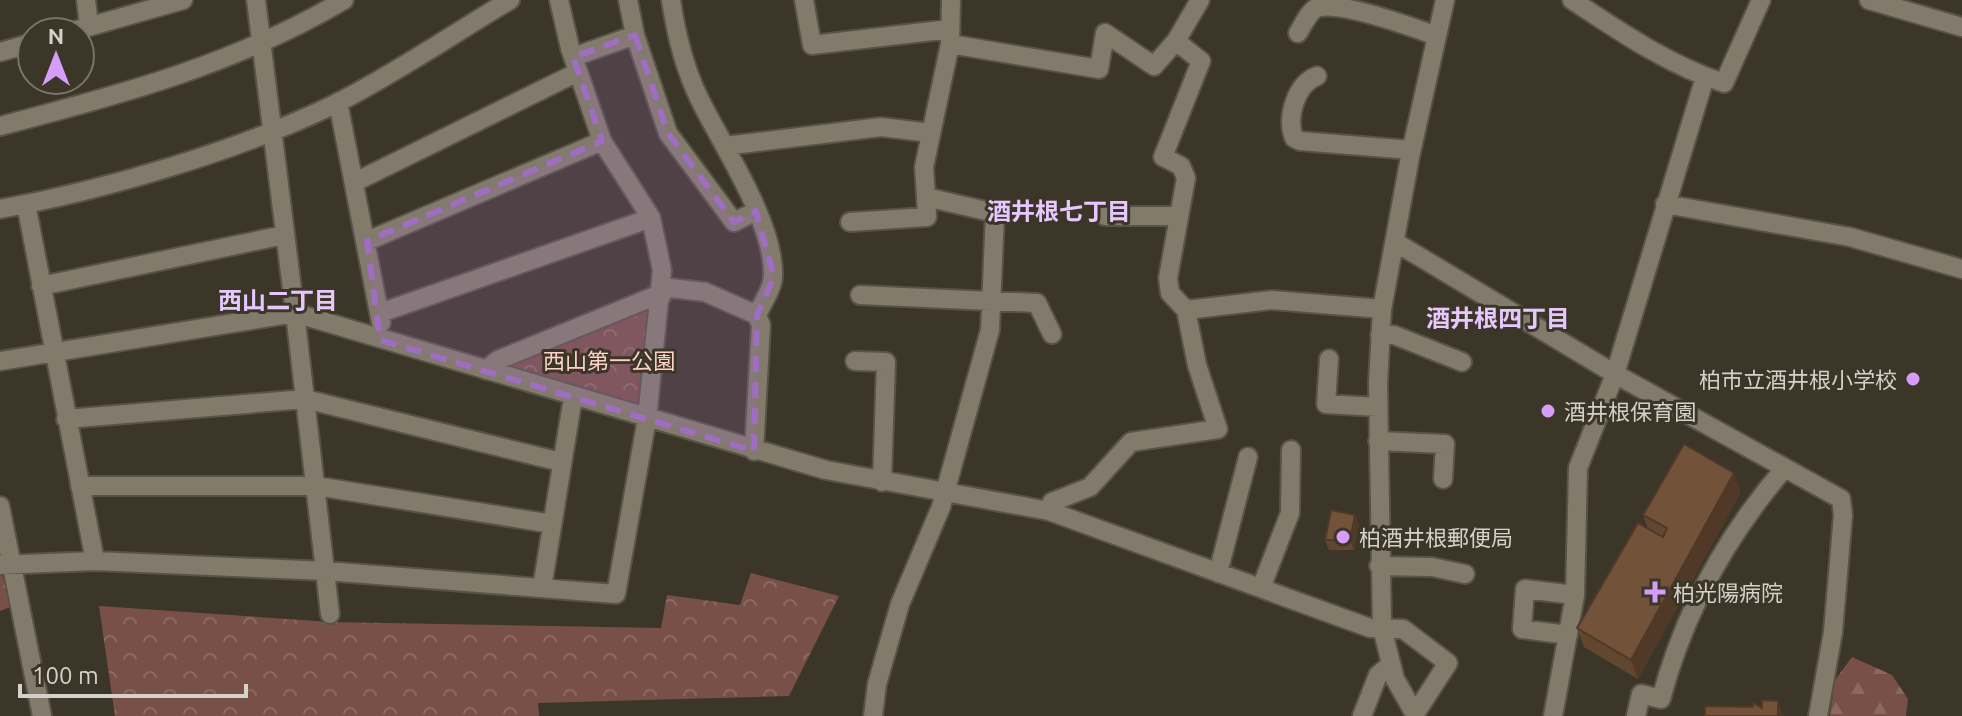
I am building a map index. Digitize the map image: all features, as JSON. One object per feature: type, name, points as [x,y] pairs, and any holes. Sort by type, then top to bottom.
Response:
[{"type":"street","points":[[256,0],[275,130],[284,235],[330,614]]},
{"type":"street","points":[[0,126],[121,95],[262,45],[325,5],[344,0]]},
{"type":"street","points":[[0,209],[141,175],[275,130],[338,102],[510,0]]},
{"type":"street","points":[[5,564],[95,561],[326,571],[616,594],[647,418],[662,292],[660,248],[651,218],[602,141],[576,64],[559,0]]},
{"type":"street","points":[[628,0],[635,35],[668,133],[734,222],[756,211]]},
{"type":"street","points":[[671,0],[676,31],[698,97],[725,146],[766,236],[774,277],[757,315]]},
{"type":"street","points":[[804,0],[812,45],[950,37],[1099,69],[1105,33],[1154,66],[1176,41],[1192,2]]},
{"type":"street","points":[[850,222],[927,217],[924,167],[950,37],[951,0]]},
{"type":"street","points":[[1416,715],[1390,665],[1382,628],[1378,441],[1380,335],[1411,150],[1445,0]]},
{"type":"street","points":[[1572,0],[1619,31],[1705,77],[1724,83],[1761,0]]},
{"type":"street","points":[[1869,0],[1962,27]]},
{"type":"street","points":[[96,24],[174,1]]},
{"type":"street","points":[[1298,33],[1310,14],[1327,5],[1363,10],[1437,36]]},
{"type":"street","points":[[355,182],[635,35]]},
{"type":"street","points":[[1049,511],[1052,502],[1090,487],[1131,442],[1218,429],[1197,365],[1186,310],[1170,293],[1168,278],[1186,178],[1181,166],[1163,157],[1201,61],[1176,41]]},
{"type":"street","points":[[1317,76],[1306,80],[1298,93],[1291,127],[1294,138],[1411,150]]},
{"type":"street","points":[[1553,716],[1575,595],[1578,468],[1615,374],[1705,77]]},
{"type":"street","points":[[338,102],[380,313],[380,340]]},
{"type":"street","points":[[725,146],[881,127],[931,133]]},
{"type":"street","points":[[367,241],[602,141]]},
{"type":"street","points":[[873,716],[877,684],[900,604],[944,494],[990,330],[995,213],[926,197]]},
{"type":"street","points":[[26,204],[95,561]]},
{"type":"street","points":[[1665,204],[1850,237],[1962,269]]},
{"type":"street","points":[[1105,216],[1178,216]]},
{"type":"street","points":[[380,313],[651,218]]},
{"type":"street","points":[[41,286],[284,235]]},
{"type":"street","points":[[1395,242],[1615,374],[1783,470],[1841,499],[1843,515],[1833,632],[1818,716]]},
{"type":"street","points":[[486,370],[498,360],[662,292],[705,292],[757,315],[761,325],[754,451]]},
{"type":"street","points":[[860,295],[1037,303],[1052,334]]},
{"type":"street","points":[[1186,310],[1272,300],[1382,309]]},
{"type":"street","points":[[0,361],[295,313],[754,451],[882,482],[1049,511],[1370,628],[1403,629],[1448,663],[1416,715]]},
{"type":"street","points":[[1380,335],[1394,335],[1462,362]]},
{"type":"street","points":[[1329,359],[1326,404],[1378,407]]},
{"type":"street","points":[[855,361],[886,362],[882,482]]},
{"type":"street","points":[[542,588],[573,397]]},
{"type":"street","points":[[66,419],[305,399],[561,462]]},
{"type":"street","points":[[1378,441],[1445,444],[1443,479]]},
{"type":"street","points":[[1261,588],[1290,513],[1291,450]]},
{"type":"street","points":[[1218,573],[1248,457]]},
{"type":"street","points":[[1636,716],[1641,694],[1661,699],[1681,634],[1705,581],[1735,531],[1783,470]]},
{"type":"street","points":[[80,486],[316,486],[552,524]]},
{"type":"street","points":[[0,506],[5,564],[42,716]]},
{"type":"street","points":[[1379,566],[1432,567],[1465,574]]},
{"type":"street","points":[[1568,635],[1522,629],[1525,589],[1575,595]]},
{"type":"street","points":[[1362,716],[1378,675],[1390,665]]},
{"type":"highlighted area","points":[[635,35],[668,133],[734,222],[756,211],[774,277],[757,315],[754,451],[380,340],[367,241],[602,141],[573,57]]},
{"type":"green space","name":"西山第一公園","points":[[650,305],[641,404],[636,408],[501,367]]},
{"type":"green space","points":[[0,569],[13,606],[0,611]]},
{"type":"green space","points":[[751,573],[839,596],[789,696],[538,703],[539,716],[115,716],[99,606],[330,622],[661,628],[667,595],[740,605]]},
{"type":"green space","points":[[1852,657],[1892,675],[1908,699],[1906,716],[1830,716],[1835,680]]},
{"type":"building","points":[[1684,444],[1734,473],[1631,660],[1577,628],[1638,523],[1663,537],[1667,528],[1643,515]]},
{"type":"building","points":[[1331,510],[1355,515],[1350,540],[1325,540]]},
{"type":"building","points":[[1762,700],[1778,701],[1778,716],[1705,716],[1705,706],[1753,707],[1753,703],[1762,708]]},
{"type":"place","name":"柏市立酒井根小学校","points":[[1913,379]]},
{"type":"place","name":"酒井根保育園","points":[[1548,411]]},
{"type":"place","name":"柏酒井根郵便局","points":[[1343,537]]},
{"type":"place","name":"柏光陽病院","points":[[1655,592]]},
{"type":"district","name":"酒井根七丁目","points":[[1059,211]]},
{"type":"district","name":"西山二丁目","points":[[278,300]]},
{"type":"district","name":"酒井根四丁目","points":[[1498,318]]}]
